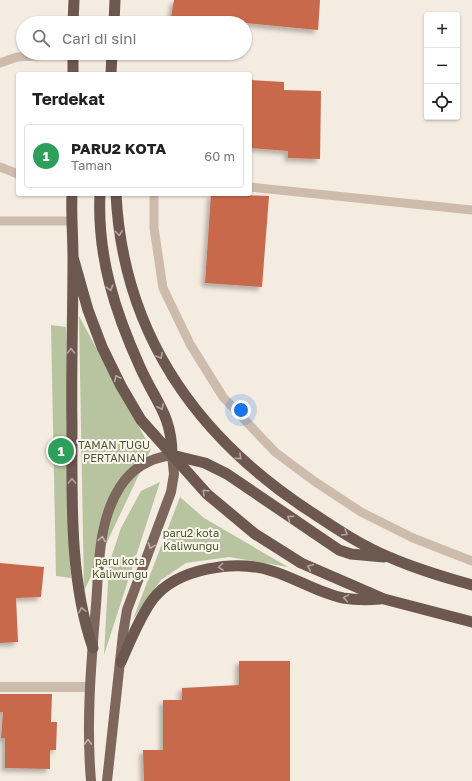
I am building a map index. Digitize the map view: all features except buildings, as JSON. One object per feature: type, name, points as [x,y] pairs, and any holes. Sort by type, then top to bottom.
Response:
[{"type":"highway","points":[[74,0],[74,16]]},
{"type":"highway","points":[[114,16],[115,0]]},
{"type":"highway","points":[[73,60],[73,72]]},
{"type":"highway","points":[[111,72],[112,60]]},
{"type":"highway","points":[[72,196],[72,495],[80,600],[86,630],[92,648]]},
{"type":"highway","points":[[100,196],[100,232],[107,277],[122,325],[141,370],[167,420],[172,436],[172,455]]},
{"type":"highway","points":[[116,196],[119,237],[136,302],[159,354],[189,402],[234,452],[279,491],[345,534],[389,557],[472,585]]},
{"type":"highway","points":[[73,257],[88,310],[102,347],[121,386],[141,420],[206,494],[255,534],[301,563],[384,599],[472,622]]},
{"type":"highway","points":[[172,455],[205,463],[227,474],[339,550],[350,554],[389,557]]},
{"type":"highway","points":[[121,662],[153,599],[166,587],[180,578],[220,566],[244,566],[271,570],[344,598],[384,599]]},
{"type":"main road","points":[[91,781],[88,752],[89,687],[102,537],[109,510],[120,487],[138,467],[158,457],[172,455],[174,474],[171,492],[128,610],[107,781]]},
{"type":"street","points":[[0,688],[89,687]]},
{"type":"lane","points":[[0,63],[16,57]]},
{"type":"lane","points":[[0,167],[16,173]]},
{"type":"lane","points":[[252,187],[472,210]]},
{"type":"lane","points":[[154,196],[154,228],[163,288],[190,344],[223,397],[275,452],[314,482],[361,512],[413,538],[472,561]]},
{"type":"lane","points":[[0,221],[71,222]]},
{"type":"green space","name":"TAMAN TUGU PERTANIAN","points":[[79,316],[151,449],[84,591]]},
{"type":"green space","points":[[51,325],[66,327],[71,578],[56,576]]},
{"type":"green space","name":"paru kota Kaliwungu","points":[[160,482],[104,655],[109,564],[121,528],[141,491]]},
{"type":"green space","name":"paru2 kota Kaliwungu","points":[[180,497],[204,518],[288,567],[229,557],[186,563],[161,580],[133,619]]},
{"type":"place","name":"PARU2 KOTA","points":[[61,451]]}]
